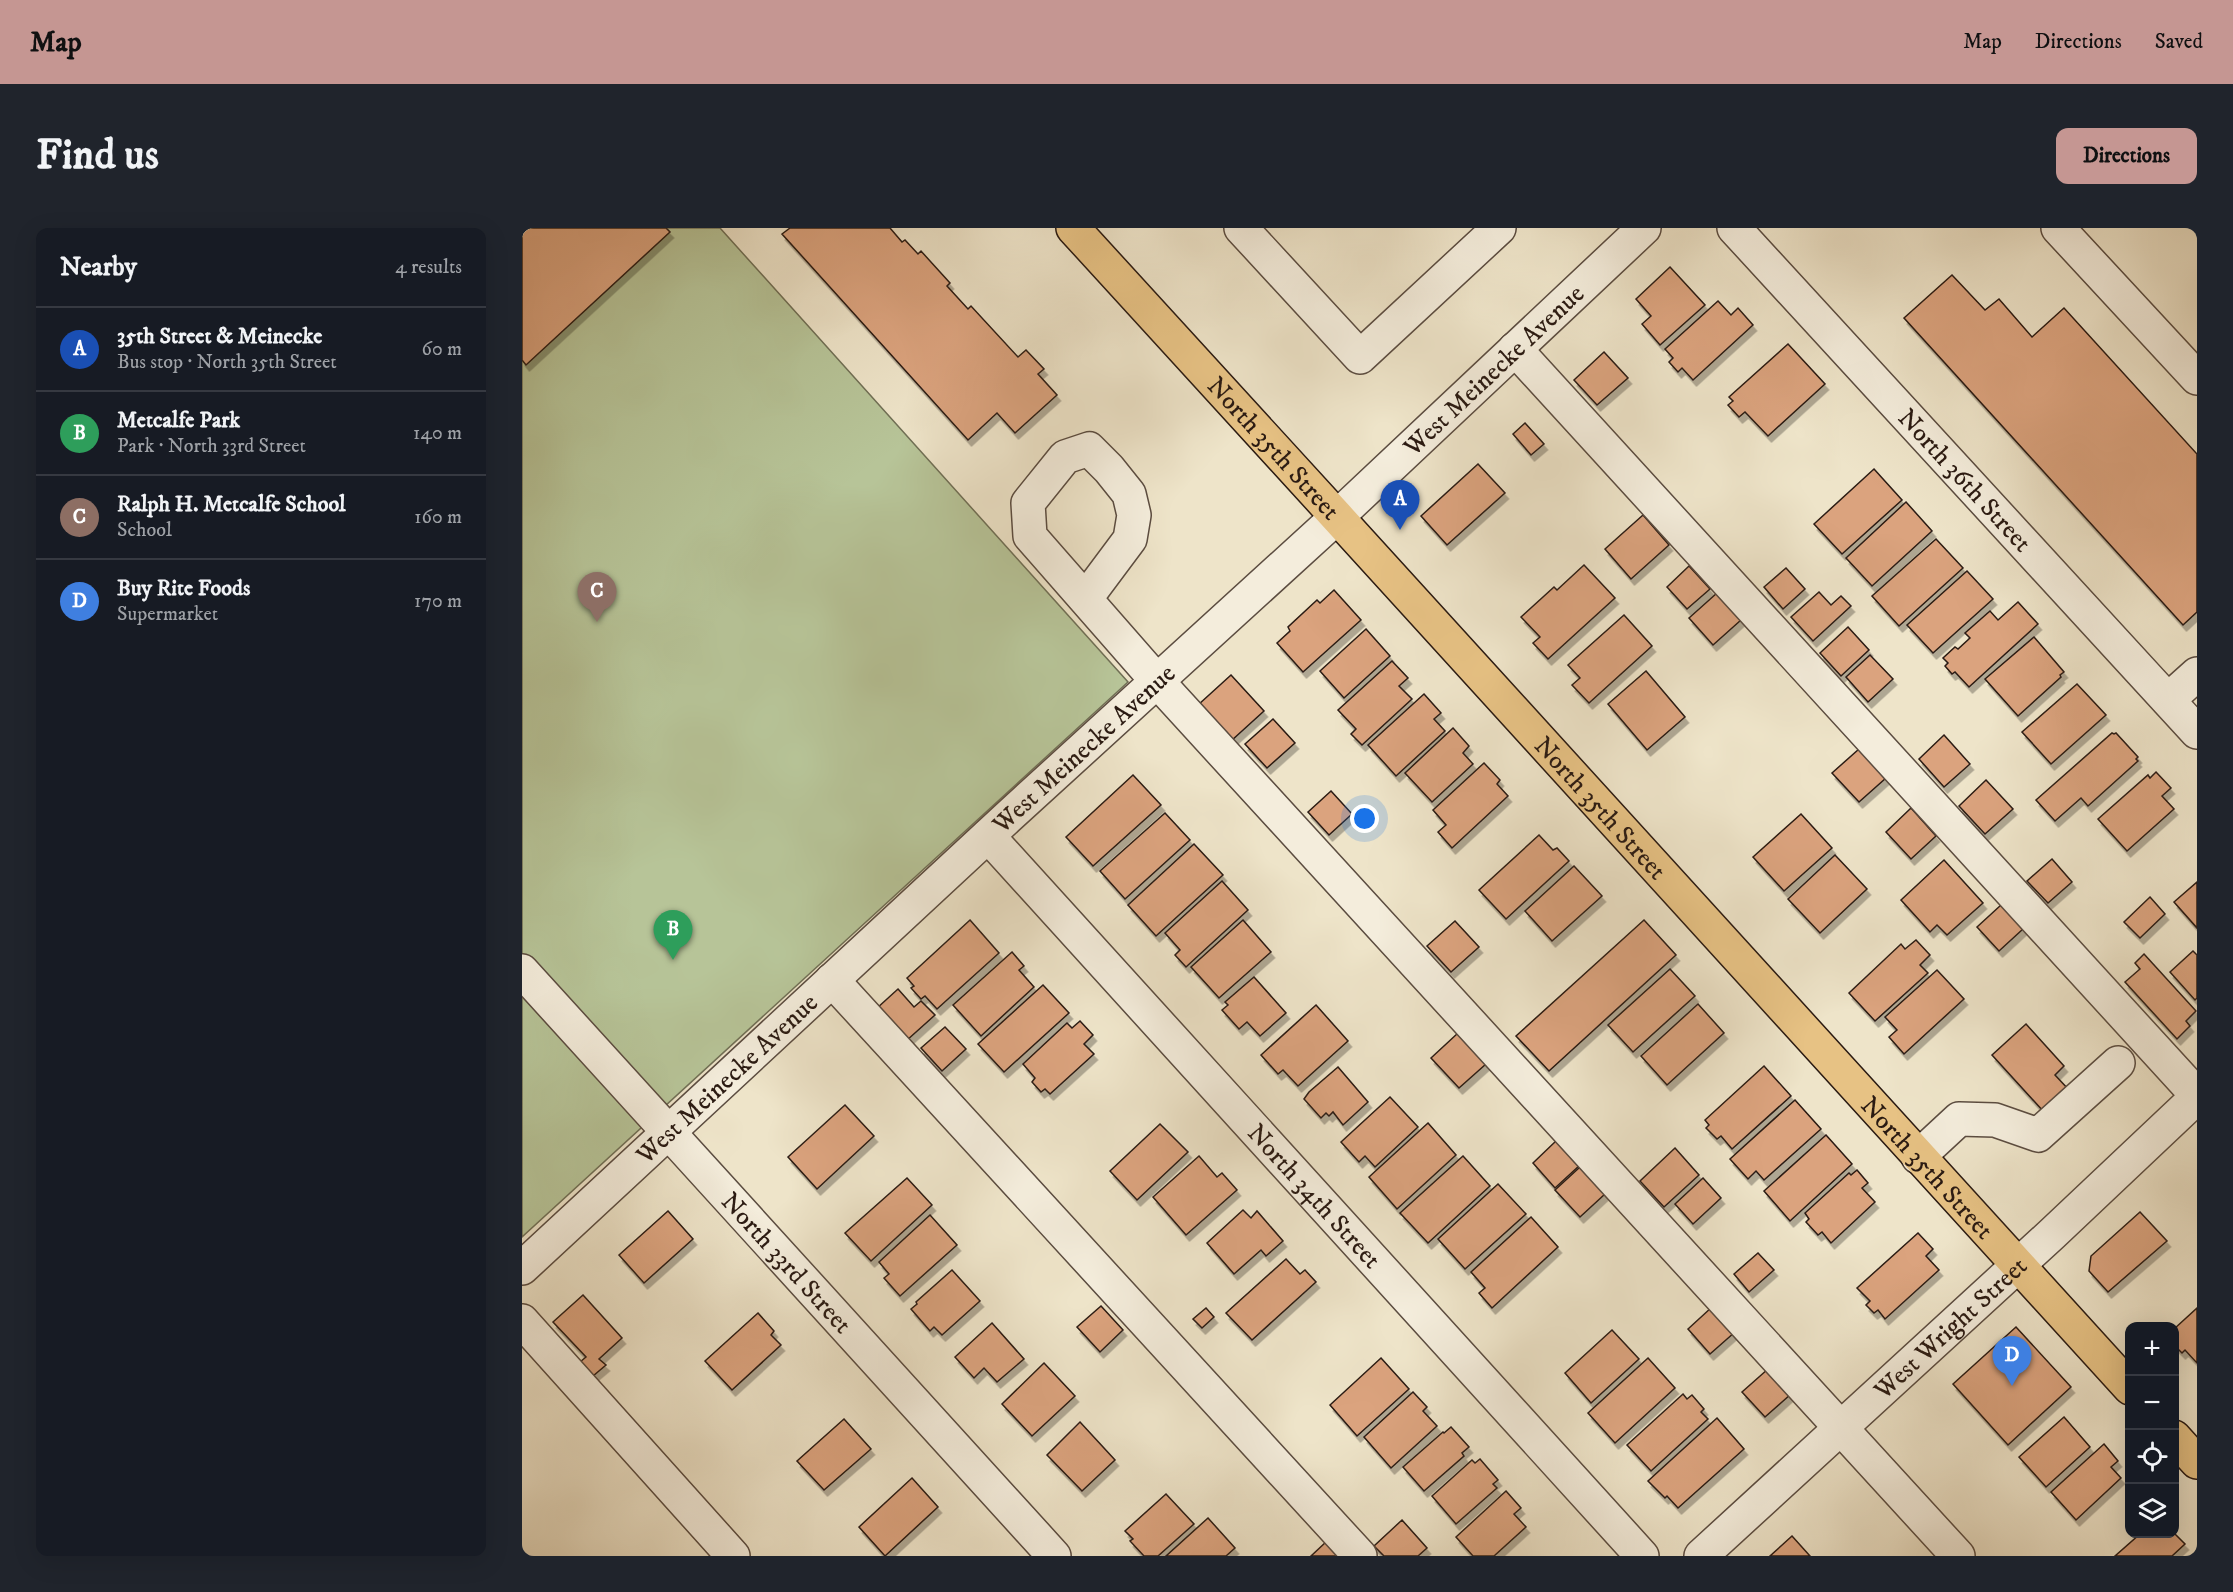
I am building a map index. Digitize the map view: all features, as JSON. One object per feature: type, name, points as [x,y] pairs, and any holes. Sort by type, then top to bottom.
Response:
[{"type":"main road","name":"North 35th Street","points":[[1073,228],[1338,516],[2125,1383]]},
{"type":"main road","points":[[2179,1442],[2197,1462]]},
{"type":"street","points":[[1241,228],[1360,357],[1499,228]]},
{"type":"street","name":"West Meinecke Avenue","points":[[522,1268],[988,836],[1338,516],[1644,228]]},
{"type":"street","name":"North 36th Street","points":[[1734,228],[2197,732]]},
{"type":"street","points":[[2058,228],[2197,378]]},
{"type":"street","points":[[1515,349],[2197,1096]]},
{"type":"street","points":[[1086,598],[1157,681],[1958,1556]]},
{"type":"street","points":[[2168,700],[2197,674]]},
{"type":"street","name":"North 34th Street","points":[[988,836],[1642,1556]]},
{"type":"street","name":"North 33rd Street","points":[[522,971],[670,1131],[1054,1556]]},
{"type":"street","points":[[832,980],[1360,1556]]},
{"type":"street","points":[[1918,1157],[1959,1119],[1995,1120],[2038,1136],[2118,1063]]},
{"type":"street","name":"West Wright Street","points":[[1701,1556],[2017,1266],[2197,1096]]},
{"type":"street","points":[[522,1321],[734,1556]]},
{"type":"green space","points":[[522,228],[720,228],[1128,682],[522,1237]]},
{"type":"building","points":[[522,228],[666,228],[670,232],[526,365],[522,360]]},
{"type":"building","points":[[790,228],[890,228],[902,242],[905,240],[918,254],[921,251],[950,283],[947,286],[968,309],[971,306],[1018,357],[1026,350],[1044,369],[1038,374],[1057,395],[1015,433],[997,413],[968,440],[782,234]]},
{"type":"building","points":[[1670,267],[1705,305],[1660,345],[1642,324],[1651,316],[1636,299]]},
{"type":"building","points":[[1952,275],[1985,310],[1999,299],[2032,337],[2064,308],[2197,454],[2197,612],[2183,625],[1904,318]]},
{"type":"building","points":[[1718,301],[1731,315],[1738,308],[1753,325],[1693,380],[1682,368],[1678,372],[1669,362],[1673,358],[1665,349]]},
{"type":"building","points":[[1788,344],[1825,384],[1768,436],[1745,412],[1739,417],[1728,405],[1733,401],[1729,397]]},
{"type":"building","points":[[1604,352],[1628,378],[1597,405],[1574,380]]},
{"type":"building","points":[[1525,423],[1544,444],[1531,455],[1513,434]]},
{"type":"building","points":[[1478,464],[1505,493],[1447,545],[1421,516]]},
{"type":"building","points":[[1874,469],[1902,500],[1842,554],[1814,524]]},
{"type":"building","points":[[1906,502],[1932,531],[1872,586],[1846,558]]},
{"type":"building","points":[[1643,515],[1669,545],[1631,579],[1605,549]]},
{"type":"building","points":[[1936,539],[1963,568],[1899,626],[1872,596]]},
{"type":"building","points":[[1584,565],[1615,598],[1548,659],[1533,643],[1540,637],[1521,617],[1554,587],[1557,590]]},
{"type":"building","points":[[1689,566],[1710,589],[1687,609],[1667,587]]},
{"type":"building","points":[[1786,568],[1805,589],[1783,609],[1764,587]]},
{"type":"building","points":[[1967,571],[1993,599],[1933,653],[1907,625]]},
{"type":"building","points":[[1334,590],[1361,620],[1303,672],[1277,643],[1290,631],[1288,627],[1317,600],[1320,603]]},
{"type":"building","points":[[1819,592],[1831,605],[1841,596],[1851,606],[1813,641],[1791,617]]},
{"type":"building","points":[[1717,593],[1741,620],[1713,645],[1689,618]]},
{"type":"building","points":[[2018,602],[2038,624],[1969,687],[1955,672],[1952,674],[1945,666],[1948,663],[1943,658],[1970,638],[1965,633],[1990,611],[1998,620]]},
{"type":"building","points":[[1624,615],[1652,646],[1589,703],[1572,685],[1580,678],[1568,665]]},
{"type":"building","points":[[1848,627],[1869,650],[1841,676],[1820,653]]},
{"type":"building","points":[[1366,629],[1390,656],[1344,698],[1320,671]]},
{"type":"building","points":[[2034,637],[2064,672],[2018,716],[1985,679]]},
{"type":"building","points":[[1870,655],[1893,679],[1868,702],[1846,677]]},
{"type":"building","points":[[1392,661],[1408,678],[1399,686],[1412,699],[1362,745],[1351,734],[1356,729],[1338,710]]},
{"type":"building","points":[[1646,671],[1685,717],[1647,750],[1608,704]]},
{"type":"building","points":[[1231,675],[1264,711],[1231,741],[1198,705]]},
{"type":"building","points":[[2077,684],[2106,715],[2051,764],[2022,732]]},
{"type":"building","points":[[1424,694],[1441,713],[1434,719],[1445,731],[1396,776],[1368,745]]},
{"type":"building","points":[[1273,719],[1295,743],[1267,768],[1245,744]]},
{"type":"building","points":[[1453,728],[1469,746],[1463,753],[1473,764],[1432,802],[1405,773]]},
{"type":"building","points":[[2112,733],[2116,733],[2138,757],[2136,759],[2138,761],[2088,806],[2081,798],[2055,821],[2036,800]]},
{"type":"building","points":[[1944,735],[1970,764],[1944,787],[1919,759]]},
{"type":"building","points":[[1859,749],[1886,778],[1859,802],[1832,773]]},
{"type":"building","points":[[1484,763],[1500,780],[1497,784],[1508,796],[1452,848],[1438,832],[1446,825],[1433,810]]},
{"type":"building","points":[[2156,772],[2171,788],[2162,796],[2174,809],[2127,851],[2098,819],[2148,775],[2150,778]]},
{"type":"building","points":[[1133,775],[1161,805],[1093,866],[1066,837]]},
{"type":"building","points":[[1986,780],[2013,809],[1985,834],[1959,806]]},
{"type":"building","points":[[1331,791],[1352,814],[1329,835],[1308,812]]},
{"type":"building","points":[[1911,808],[1936,836],[1911,859],[1886,832]]},
{"type":"building","points":[[1165,813],[1190,840],[1125,899],[1100,871]]},
{"type":"building","points":[[1801,814],[1832,848],[1784,891],[1753,857]]},
{"type":"building","points":[[1539,835],[1553,850],[1557,848],[1569,861],[1506,919],[1479,890]]},
{"type":"building","points":[[1194,844],[1223,875],[1156,936],[1128,905]]},
{"type":"building","points":[[1835,855],[1867,889],[1820,933],[1788,899]]},
{"type":"building","points":[[2052,859],[2072,882],[2048,903],[2027,881]]},
{"type":"building","points":[[1944,860],[1983,903],[1947,935],[1937,925],[1930,932],[1901,900]]},
{"type":"building","points":[[1574,866],[1602,896],[1552,941],[1525,911]]},
{"type":"building","points":[[1222,881],[1248,910],[1186,967],[1175,955],[1180,950],[1165,933]]},
{"type":"building","points":[[2197,882],[2197,928],[2174,902]]},
{"type":"building","points":[[2150,897],[2165,914],[2140,938],[2124,922]]},
{"type":"building","points":[[2001,905],[2023,929],[1999,951],[1977,927]]},
{"type":"building","points":[[970,920],[999,953],[937,1009],[925,996],[921,999],[911,988],[914,986],[907,978]]},
{"type":"building","points":[[1243,920],[1271,952],[1219,998],[1191,967]]},
{"type":"building","points":[[1644,920],[1676,955],[1549,1071],[1516,1036]]},
{"type":"building","points":[[1455,921],[1479,947],[1451,972],[1427,946]]},
{"type":"building","points":[[1916,940],[1930,955],[1920,965],[1928,973],[1875,1021],[1849,993],[1901,944],[1905,949]]},
{"type":"building","points":[[2193,951],[2197,955],[2197,998],[2195,1000],[2170,972]]},
{"type":"building","points":[[1012,952],[1024,966],[1019,970],[1034,987],[981,1036],[953,1005]]},
{"type":"building","points":[[2144,954],[2196,1011],[2186,1021],[2190,1026],[2177,1039],[2125,982],[2140,969],[2135,963]]},
{"type":"building","points":[[1670,969],[1695,996],[1633,1052],[1608,1025]]},
{"type":"building","points":[[1937,970],[1964,999],[1904,1054],[1889,1037],[1897,1030],[1885,1017]]},
{"type":"building","points":[[1254,977],[1286,1013],[1260,1036],[1247,1022],[1239,1029],[1222,1010],[1228,1005],[1225,1002]]},
{"type":"building","points":[[1043,985],[1069,1013],[1004,1072],[978,1044]]},
{"type":"building","points":[[898,989],[914,1007],[921,1001],[935,1015],[906,1041],[876,1009]]},
{"type":"building","points":[[1698,1004],[1724,1033],[1667,1085],[1641,1056]]},
{"type":"building","points":[[1316,1005],[1348,1041],[1298,1086],[1283,1070],[1278,1074],[1261,1055]]},
{"type":"building","points":[[1080,1021],[1093,1035],[1084,1044],[1094,1054],[1050,1094],[1045,1089],[1041,1092],[1032,1082],[1035,1078],[1023,1064],[1067,1023],[1072,1028]]},
{"type":"building","points":[[2026,1024],[2064,1066],[2055,1075],[2069,1090],[2044,1112],[1992,1055]]},
{"type":"building","points":[[945,1027],[966,1049],[942,1071],[921,1048]]},
{"type":"building","points":[[1458,1033],[1486,1064],[1459,1088],[1431,1058]]},
{"type":"building","points":[[1764,1066],[1791,1096],[1732,1149],[1721,1136],[1717,1139],[1706,1128],[1709,1125],[1705,1120]]},
{"type":"building","points":[[1338,1067],[1368,1102],[1343,1125],[1333,1112],[1329,1116],[1326,1113],[1321,1118],[1304,1099]]},
{"type":"building","points":[[1390,1097],[1418,1127],[1375,1167],[1365,1156],[1359,1162],[1341,1142]]},
{"type":"building","points":[[1795,1100],[1821,1129],[1764,1180],[1756,1171],[1748,1179],[1730,1159]]},
{"type":"building","points":[[845,1105],[874,1136],[817,1189],[788,1157]]},
{"type":"building","points":[[1428,1123],[1456,1155],[1397,1209],[1369,1177]]},
{"type":"building","points":[[1160,1124],[1188,1152],[1137,1200],[1110,1171]]},
{"type":"building","points":[[1826,1135],[1852,1164],[1790,1221],[1764,1191]]},
{"type":"building","points":[[1557,1140],[1580,1165],[1555,1188],[1533,1163]]},
{"type":"building","points":[[1675,1148],[1699,1175],[1664,1207],[1640,1181]]},
{"type":"building","points":[[1199,1156],[1217,1177],[1222,1173],[1237,1190],[1186,1235],[1153,1197]]},
{"type":"building","points":[[1463,1156],[1490,1186],[1428,1243],[1400,1213]]},
{"type":"building","points":[[1580,1167],[1605,1194],[1580,1217],[1555,1190]]},
{"type":"building","points":[[1857,1170],[1868,1183],[1862,1188],[1875,1202],[1831,1243],[1822,1232],[1818,1235],[1806,1222],[1809,1219],[1805,1213],[1849,1173],[1851,1175]]},
{"type":"building","points":[[907,1178],[932,1205],[871,1261],[845,1233]]},
{"type":"building","points":[[1703,1178],[1721,1198],[1693,1224],[1675,1204]]},
{"type":"building","points":[[1498,1184],[1526,1214],[1465,1269],[1438,1239]]},
{"type":"building","points":[[1243,1210],[1251,1218],[1257,1211],[1283,1241],[1266,1256],[1261,1250],[1234,1274],[1207,1243]]},
{"type":"building","points":[[668,1211],[693,1239],[644,1283],[619,1255]]},
{"type":"building","points":[[2140,1212],[2167,1241],[2108,1292],[2089,1271],[2091,1256]]},
{"type":"building","points":[[930,1215],[957,1245],[900,1296],[884,1278],[889,1274],[879,1262]]},
{"type":"building","points":[[1531,1217],[1558,1247],[1492,1308],[1479,1293],[1485,1288],[1471,1272]]},
{"type":"building","points":[[1918,1233],[1933,1249],[1926,1256],[1939,1270],[1885,1319],[1878,1310],[1874,1313],[1866,1305],[1870,1301],[1857,1288]]},
{"type":"building","points":[[1758,1253],[1774,1270],[1749,1292],[1734,1274]]},
{"type":"building","points":[[1286,1259],[1300,1274],[1305,1270],[1316,1282],[1252,1340],[1226,1313]]},
{"type":"building","points":[[952,1270],[980,1301],[942,1335],[934,1327],[930,1331],[911,1309]]},
{"type":"building","points":[[583,1295],[622,1338],[599,1359],[606,1365],[593,1376],[580,1362],[586,1357],[553,1322]]},
{"type":"building","points":[[1101,1306],[1123,1330],[1100,1352],[1077,1327]]},
{"type":"building","points":[[1712,1307],[1735,1332],[1710,1354],[1688,1329]]},
{"type":"building","points":[[1206,1308],[1214,1317],[1202,1328],[1193,1319]]},
{"type":"building","points":[[2197,1308],[2197,1363],[2185,1350],[2182,1353],[2179,1350],[2179,1324]]},
{"type":"building","points":[[758,1313],[774,1331],[771,1335],[781,1345],[732,1390],[705,1361]]},
{"type":"building","points":[[992,1323],[1024,1359],[997,1382],[984,1368],[974,1378],[955,1357]]},
{"type":"building","points":[[2016,1327],[2071,1387],[2008,1445],[1953,1384]]},
{"type":"building","points":[[1612,1330],[1639,1359],[1591,1403],[1565,1373]]},
{"type":"building","points":[[1381,1358],[1409,1389],[1357,1436],[1330,1405]]},
{"type":"building","points":[[1648,1358],[1675,1388],[1615,1443],[1588,1413]]},
{"type":"building","points":[[1044,1363],[1075,1396],[1032,1436],[1002,1404]]},
{"type":"building","points":[[1768,1369],[1791,1394],[1765,1417],[1742,1392]]},
{"type":"building","points":[[1413,1392],[1427,1407],[1423,1411],[1437,1426],[1391,1468],[1364,1437]]},
{"type":"building","points":[[1683,1394],[1687,1399],[1692,1395],[1704,1409],[1701,1412],[1708,1419],[1651,1471],[1627,1445]]},
{"type":"building","points":[[2064,1417],[2090,1447],[2046,1487],[2019,1457]]},
{"type":"building","points":[[1717,1418],[1744,1449],[1678,1508],[1648,1481]]},
{"type":"building","points":[[844,1419],[871,1449],[824,1490],[797,1461]]},
{"type":"building","points":[[1080,1422],[1115,1460],[1082,1491],[1047,1455]]},
{"type":"building","points":[[1451,1427],[1469,1447],[1462,1453],[1464,1456],[1424,1491],[1403,1467]]},
{"type":"building","points":[[2104,1444],[2118,1461],[2111,1467],[2121,1478],[2076,1520],[2051,1492]]},
{"type":"building","points":[[1480,1459],[1498,1480],[1493,1484],[1497,1488],[1456,1524],[1432,1496],[1472,1460],[1475,1463]]},
{"type":"building","points":[[912,1478],[938,1507],[885,1556],[859,1527]]},
{"type":"building","points":[[1506,1491],[1521,1508],[1514,1514],[1526,1527],[1494,1556],[1473,1556],[1456,1537]]},
{"type":"building","points":[[1166,1494],[1194,1524],[1158,1556],[1144,1556],[1130,1541],[1133,1539],[1125,1531]]},
{"type":"building","points":[[1208,1518],[1235,1548],[1226,1556],[1166,1556]]},
{"type":"building","points":[[1402,1520],[1427,1548],[1418,1556],[1384,1556],[1374,1546]]},
{"type":"building","points":[[1792,1536],[1810,1556],[1770,1556]]},
{"type":"building","points":[[2135,1538],[2179,1538],[2185,1544],[2172,1556],[2115,1556]]},
{"type":"building","points":[[1327,1541],[1340,1556],[1311,1556]]},
{"type":"place","name":"35th Street & Meinecke","points":[[1400,530]]},
{"type":"place","name":"Ralph H. Metcalfe School","points":[[597,622]]},
{"type":"place","name":"Metcalfe Park","points":[[673,960]]},
{"type":"place","name":"Buy Rite Foods","points":[[2012,1386]]}]
